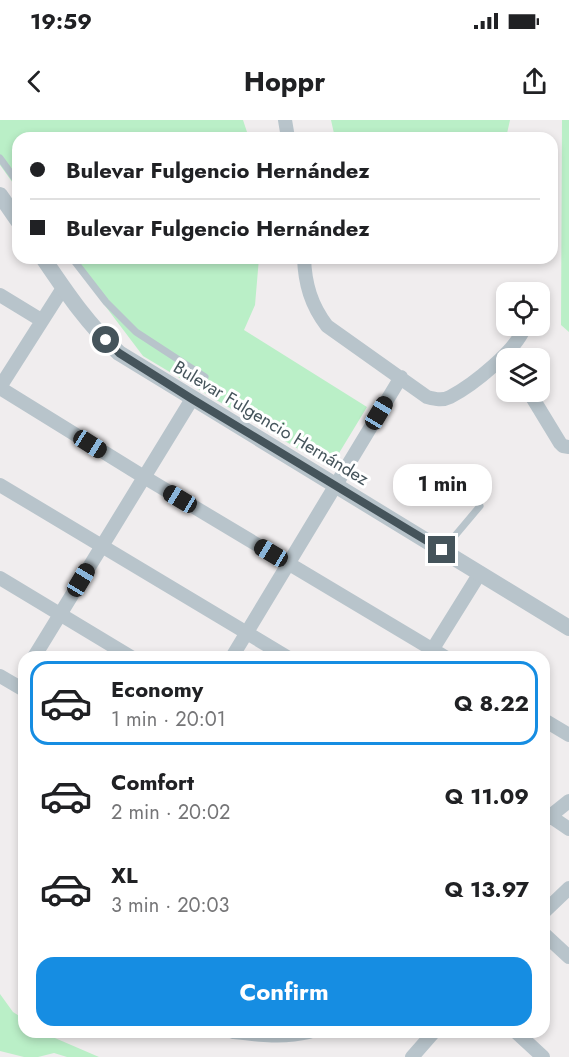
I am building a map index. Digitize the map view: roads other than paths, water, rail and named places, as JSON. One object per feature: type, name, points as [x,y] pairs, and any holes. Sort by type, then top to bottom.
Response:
[{"type":"street","points":[[0,195],[12,212]]},
{"type":"street","name":"Bulevar Fulgencio Hernández","points":[[47,264],[94,327],[119,353],[569,628]]},
{"type":"street","points":[[305,264],[308,291],[317,313],[327,326],[427,397],[438,400],[449,397],[496,365]]},
{"type":"street","points":[[63,288],[0,388],[430,651]]},
{"type":"street","points":[[0,295],[41,320]]},
{"type":"street","points":[[236,651],[400,377]]},
{"type":"street","points":[[38,651],[192,399]]},
{"type":"street","points":[[535,402],[560,443],[569,447]]},
{"type":"street","points":[[0,485],[277,651]]},
{"type":"street","points":[[437,651],[480,573]]},
{"type":"street","points":[[0,578],[121,651]]},
{"type":"street","points":[[0,676],[18,682]]},
{"type":"street","points":[[550,724],[569,735]]},
{"type":"street","points":[[550,813],[569,801]]},
{"type":"street","points":[[550,818],[569,829]]},
{"type":"street","points":[[550,906],[569,888]]},
{"type":"street","points":[[550,940],[569,957]]},
{"type":"street","points":[[414,1056],[429,1038]]},
{"type":"street","points":[[522,1038],[543,1057]]},
{"type":"lane","points":[[0,158],[12,175]]},
{"type":"lane","points":[[77,264],[106,302],[136,332],[205,376]]},
{"type":"lane","points":[[442,550],[480,506]]}]
